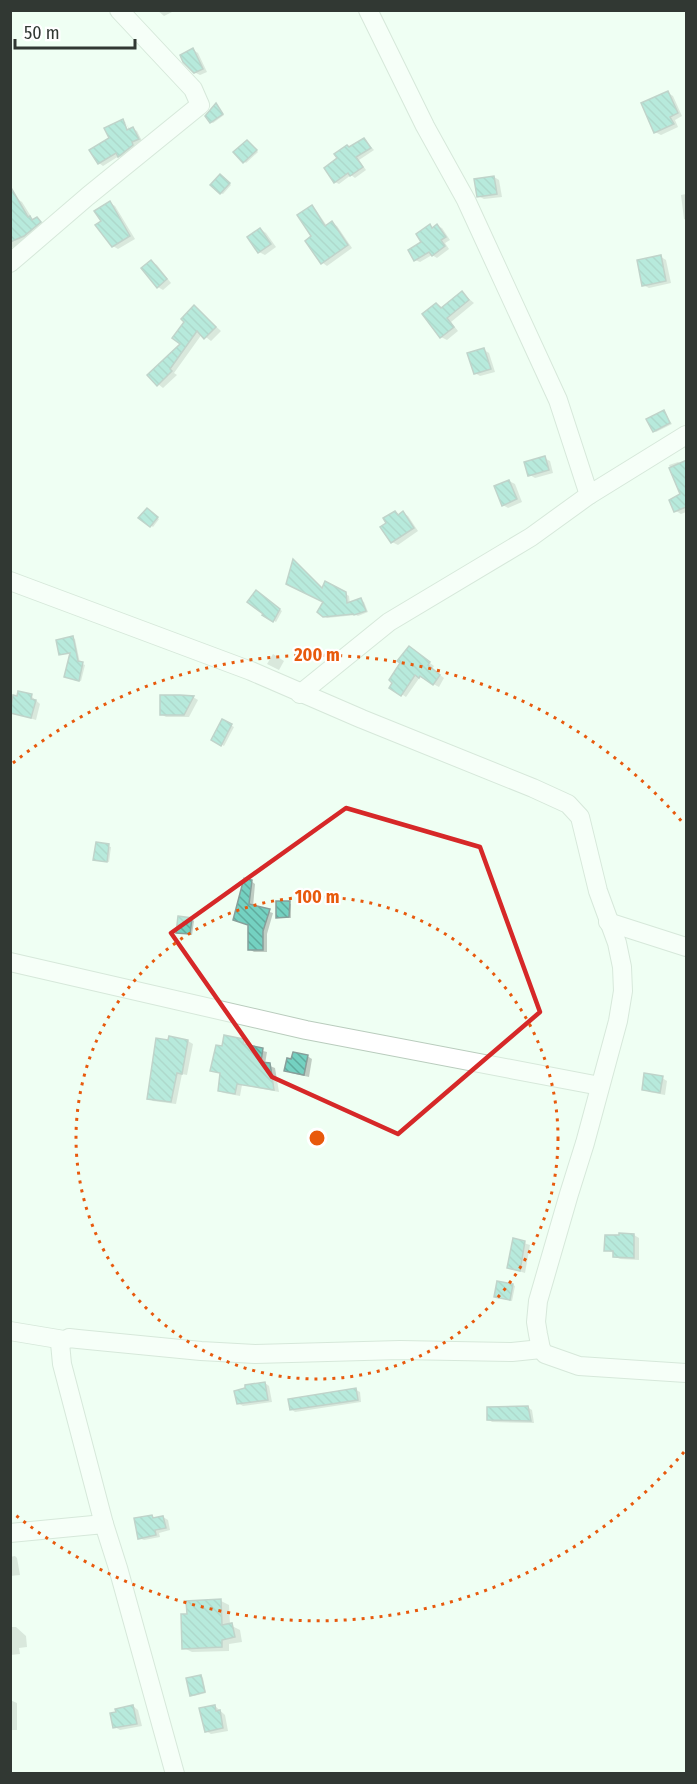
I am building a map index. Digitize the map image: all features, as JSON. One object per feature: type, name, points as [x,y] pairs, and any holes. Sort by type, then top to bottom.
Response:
[{"type":"street","points":[[10,262],[200,105],[193,89],[119,10]]},
{"type":"street","points":[[368,10],[425,126],[466,200],[558,400],[589,495]]},
{"type":"street","points":[[300,694],[389,622],[531,537],[589,495],[687,435]]},
{"type":"street","points":[[10,581],[251,671],[300,694],[533,788],[568,804],[580,817],[598,891],[619,951],[622,991],[618,1021],[538,1301],[536,1322],[541,1349],[549,1356],[579,1366],[687,1373]]},
{"type":"street","points":[[608,922],[687,947]]},
{"type":"street","points":[[10,962],[306,1030],[600,1086]]},
{"type":"street","points":[[10,1331],[64,1340],[78,1339],[246,1354],[400,1350],[512,1352],[541,1349]]},
{"type":"street","points":[[64,1340],[59,1347],[62,1364],[104,1524],[175,1773]]},
{"type":"street","points":[[10,1533],[104,1524]]},
{"type":"highlighted area","points":[[346,808],[480,847],[540,1012],[398,1134],[272,1077],[171,933]]},
{"type":"building","points":[[193,48],[203,69],[194,73],[183,62],[180,55]]},
{"type":"building","points":[[668,91],[678,113],[670,117],[674,124],[654,133],[641,103]]},
{"type":"building","points":[[216,103],[223,114],[210,123],[205,116]]},
{"type":"building","points":[[123,119],[127,130],[133,127],[139,139],[132,142],[133,145],[118,157],[116,153],[98,164],[89,150],[109,138],[104,128]]},
{"type":"building","points":[[364,138],[371,148],[356,157],[363,167],[350,176],[348,173],[334,183],[324,168],[337,158],[334,154],[347,145],[349,147]]},
{"type":"building","points":[[247,140],[257,150],[243,163],[233,152]]},
{"type":"building","points":[[220,174],[230,183],[220,194],[210,185]]},
{"type":"building","points":[[494,176],[497,194],[477,197],[474,179]]},
{"type":"building","points":[[10,186],[28,217],[30,216],[32,220],[37,217],[41,222],[24,236],[10,242]]},
{"type":"building","points":[[110,201],[130,236],[112,247],[95,225],[101,221],[94,211]]},
{"type":"building","points":[[312,205],[325,226],[332,221],[348,245],[321,264],[305,241],[311,236],[297,215]]},
{"type":"building","points":[[430,224],[432,228],[437,224],[446,237],[441,240],[445,246],[432,256],[429,252],[414,261],[408,250],[421,242],[416,234]]},
{"type":"building","points":[[260,228],[271,244],[258,253],[247,237]]},
{"type":"building","points":[[661,255],[666,281],[642,286],[637,260]]},
{"type":"building","points":[[151,260],[167,279],[157,288],[141,268]]},
{"type":"building","points":[[462,291],[469,300],[447,318],[454,327],[440,338],[422,314],[436,303],[441,308]]},
{"type":"building","points":[[194,305],[216,327],[204,339],[197,331],[170,369],[172,371],[157,386],[147,375],[180,344],[172,338],[184,322],[181,319]]},
{"type":"building","points":[[484,348],[491,369],[474,374],[467,353]]},
{"type":"building","points":[[664,410],[670,423],[653,432],[646,419]]},
{"type":"building","points":[[545,456],[549,470],[528,476],[524,462]]},
{"type":"building","points":[[687,460],[687,509],[686,507],[674,512],[669,500],[680,494],[669,468]]},
{"type":"building","points":[[509,480],[517,499],[502,506],[494,486]]},
{"type":"building","points":[[147,508],[158,517],[150,527],[138,518]]},
{"type":"building","points":[[395,511],[398,515],[403,511],[414,528],[391,543],[380,527],[386,523],[383,518]]},
{"type":"building","points":[[293,559],[322,588],[325,581],[346,592],[347,603],[361,598],[366,611],[354,615],[323,617],[317,612],[323,602],[286,584]]},
{"type":"building","points":[[256,590],[280,609],[273,622],[247,602]]},
{"type":"building","points":[[73,636],[78,661],[83,662],[79,681],[64,677],[70,653],[59,655],[56,640]]},
{"type":"building","points":[[409,646],[430,662],[428,665],[440,675],[433,685],[415,675],[401,696],[389,688],[392,683],[389,680],[400,663],[397,661]]},
{"type":"building","points":[[18,691],[32,694],[31,699],[36,700],[31,718],[10,713],[13,695],[17,696]]},
{"type":"building","points":[[160,695],[194,696],[184,715],[160,715]]},
{"type":"building","points":[[222,719],[232,724],[221,746],[211,740]]},
{"type":"building","points":[[96,842],[109,844],[107,862],[93,860]]},
{"type":"building","points":[[244,878],[252,880],[249,904],[270,909],[263,931],[263,950],[248,950],[248,925],[233,920]]},
{"type":"building","points":[[276,901],[290,901],[289,917],[276,918]]},
{"type":"building","points":[[178,916],[192,918],[190,934],[176,933]]},
{"type":"building","points":[[224,1035],[244,1039],[243,1044],[263,1048],[261,1062],[270,1063],[274,1090],[237,1084],[235,1094],[218,1091],[220,1073],[210,1071],[216,1045],[222,1046]]},
{"type":"building","points":[[169,1036],[188,1040],[182,1074],[177,1073],[171,1102],[147,1099],[156,1038],[168,1040]]},
{"type":"building","points":[[293,1052],[308,1055],[304,1075],[284,1071],[287,1058],[291,1059]]},
{"type":"building","points":[[644,1073],[663,1076],[660,1093],[642,1090]]},
{"type":"building","points":[[619,1233],[634,1234],[634,1258],[613,1257],[613,1251],[604,1251],[605,1235],[619,1235]]},
{"type":"building","points":[[513,1238],[525,1241],[520,1271],[507,1268]]},
{"type":"building","points":[[497,1281],[513,1284],[510,1300],[494,1297]]},
{"type":"building","points":[[265,1382],[268,1400],[237,1404],[234,1391],[245,1388],[245,1385]]},
{"type":"building","points":[[356,1388],[358,1400],[290,1410],[288,1399]]},
{"type":"building","points":[[528,1406],[531,1421],[487,1420],[487,1407]]},
{"type":"building","points":[[152,1515],[153,1518],[163,1516],[166,1528],[155,1530],[156,1535],[138,1539],[134,1518]]},
{"type":"building","points":[[221,1599],[222,1625],[232,1623],[235,1637],[222,1640],[222,1647],[182,1649],[181,1614],[187,1614],[186,1601]]},
{"type":"building","points":[[201,1675],[205,1692],[190,1696],[186,1678]]},
{"type":"building","points":[[133,1705],[137,1724],[113,1728],[110,1713],[116,1712],[115,1709]]},
{"type":"building","points":[[215,1705],[216,1711],[220,1710],[223,1728],[205,1732],[199,1708]]}]
